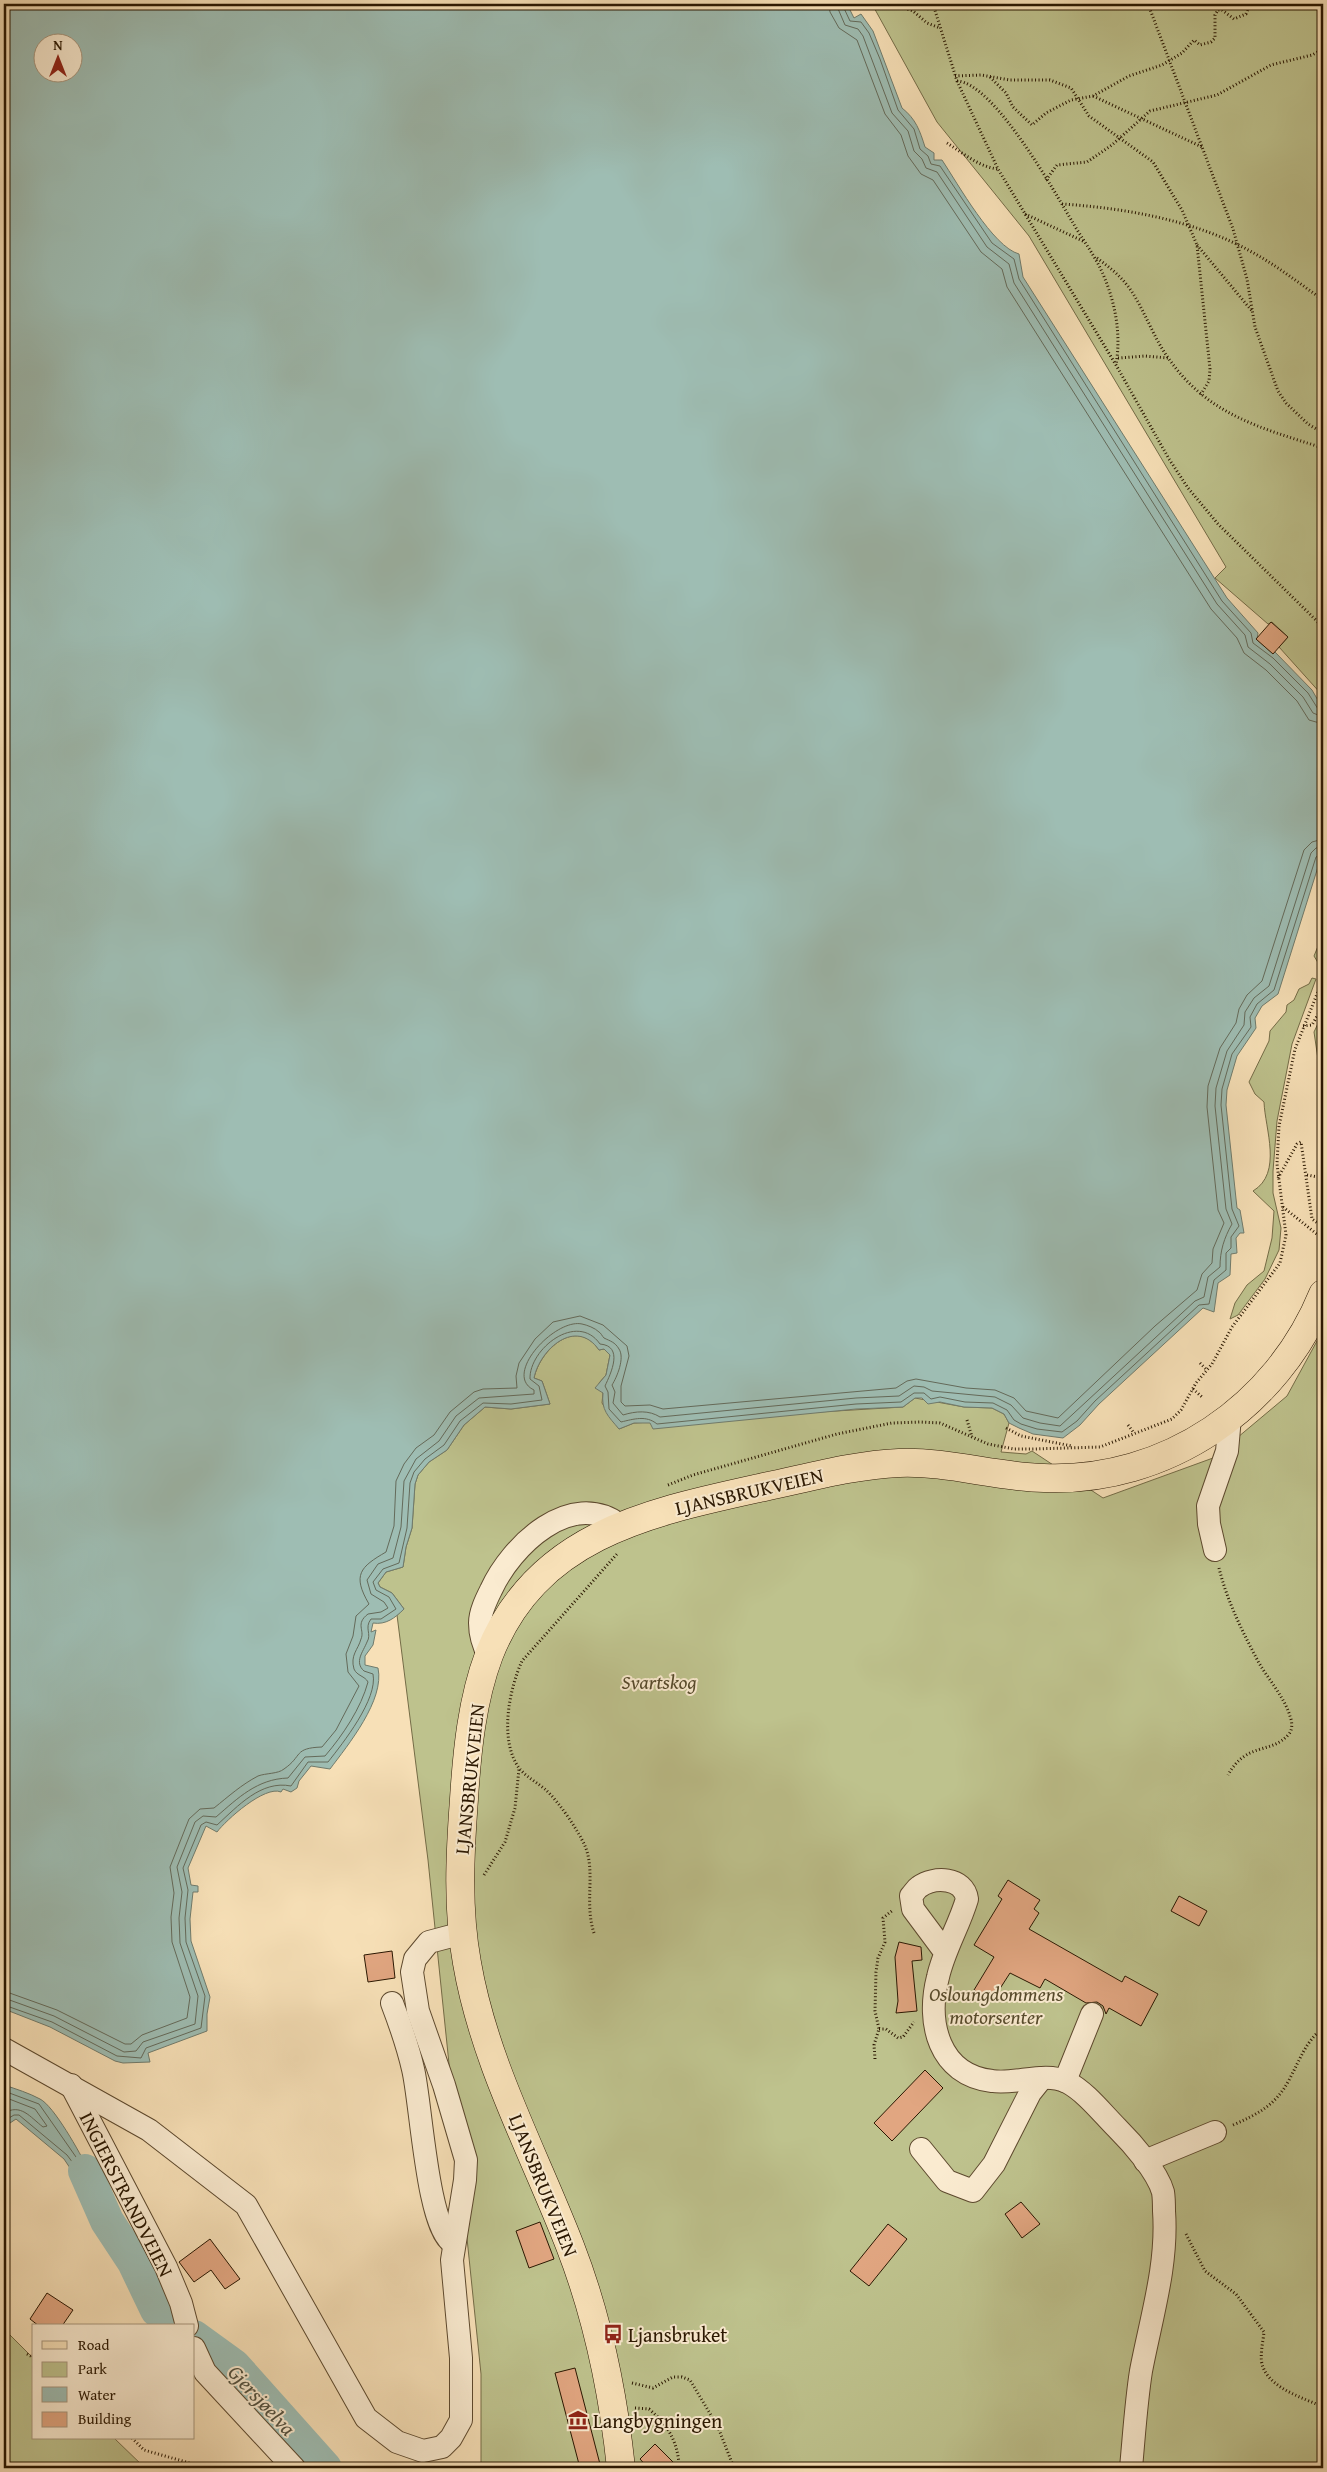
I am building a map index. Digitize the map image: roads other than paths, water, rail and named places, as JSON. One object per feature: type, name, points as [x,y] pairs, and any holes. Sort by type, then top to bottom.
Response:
[{"type":"main road","name":"LJANSBRUKVEIEN","points":[[620,2468],[612,2400],[600,2339],[583,2280],[508,2095],[478,2012],[463,1934],[460,1852],[472,1721],[489,1656],[506,1620],[530,1587],[583,1543],[621,1538],[697,1502],[875,1465],[928,1463],[1038,1478],[1068,1479],[1113,1474],[1159,1460],[1183,1448],[1230,1417],[1268,1382],[1296,1348],[1323,1294]]},
{"type":"street","points":[[1215,1550],[1209,1524],[1208,1506],[1227,1451],[1230,1417]]},
{"type":"street","points":[[489,1656],[481,1639],[482,1613],[504,1565],[518,1549],[547,1526],[574,1515],[602,1515],[611,1518],[621,1538]]},
{"type":"street","points":[[946,1952],[913,1909],[911,1896],[920,1886],[954,1881],[966,1892],[967,1899],[937,1979],[935,2006],[938,2039],[946,2056],[962,2072],[994,2082],[1042,2078],[1065,2081],[1088,2098],[1127,2137],[1145,2161],[1162,2192],[1166,2232],[1163,2262],[1137,2396],[1131,2468]]},
{"type":"street","points":[[4,2050],[71,2085],[149,2130],[246,2205],[366,2418],[397,2442],[423,2451],[442,2447],[451,2438],[460,2420],[461,2358],[452,2260],[453,2243],[465,2180],[466,2160],[444,2085],[418,2011],[412,1972],[415,1959],[429,1942],[463,1934]]},
{"type":"street","points":[[392,2003],[413,2068],[433,2201],[443,2233],[453,2243]]},
{"type":"street","points":[[1065,2081],[1092,2014]]},
{"type":"street","points":[[921,2149],[947,2181],[973,2191],[994,2164],[1030,2093],[1042,2078]]},
{"type":"street","name":"INGIERSTRANDVEIEN","points":[[71,2085],[166,2267],[181,2304],[186,2324]]},
{"type":"street","points":[[1145,2161],[1214,2132]]},
{"type":"street","points":[[195,2350],[205,2372],[294,2468]]},
{"type":"water","points":[[4,4],[847,4],[854,18],[861,14],[873,31],[902,108],[911,116],[917,126],[925,147],[934,153],[934,160],[942,160],[987,228],[1009,249],[1019,254],[1023,277],[1227,598],[1258,633],[1257,640],[1271,652],[1275,652],[1312,690],[1323,709],[1323,851],[1278,994],[1262,1006],[1255,1018],[1256,1028],[1237,1056],[1227,1090],[1226,1105],[1237,1208],[1240,1210],[1244,1233],[1240,1233],[1236,1238],[1237,1253],[1231,1254],[1230,1275],[1218,1283],[1214,1312],[1203,1308],[1099,1404],[1080,1425],[1063,1438],[1033,1434],[1009,1423],[1004,1414],[992,1408],[964,1407],[940,1402],[928,1404],[922,1398],[915,1398],[903,1407],[856,1409],[653,1429],[650,1423],[634,1423],[619,1429],[604,1408],[603,1393],[595,1388],[606,1375],[610,1355],[604,1349],[599,1350],[590,1341],[580,1336],[560,1341],[543,1357],[534,1378],[542,1381],[550,1404],[511,1409],[485,1407],[464,1425],[447,1450],[429,1462],[418,1475],[415,1484],[412,1528],[406,1547],[403,1567],[386,1572],[378,1583],[380,1587],[392,1593],[404,1609],[390,1620],[382,1623],[373,1623],[371,1632],[376,1630],[373,1645],[365,1656],[365,1665],[378,1668],[379,1681],[371,1708],[346,1748],[330,1769],[311,1766],[299,1781],[297,1788],[291,1792],[283,1789],[281,1792],[274,1791],[256,1798],[237,1812],[217,1832],[206,1826],[188,1868],[191,1885],[198,1886],[198,1892],[193,1892],[190,1919],[191,1941],[210,1997],[207,2031],[148,2053],[150,2062],[123,2063],[115,2061],[50,2027],[4,2009]]},
{"type":"water","points":[[4,2085],[46,2103],[66,2131],[88,2169],[74,2174],[64,2159],[16,2119],[4,2127]]},
{"type":"waterway","name":"Gjersjøelva","points":[[85,2171],[107,2221],[134,2262],[157,2310],[175,2324]]},
{"type":"waterway","name":"Gjersjøelva","points":[[195,2338],[234,2366],[325,2468]]},
{"type":"place","name":"Ljansbruket","points":[[613,2334]]},
{"type":"place","name":"Langbygningen","points":[[578,2420]]},
{"type":"park label","name":"Svartskog","points":[[659,1681]]},
{"type":"park label","name":"Osloungdommens motorsenter","points":[[996,2004]]}]
